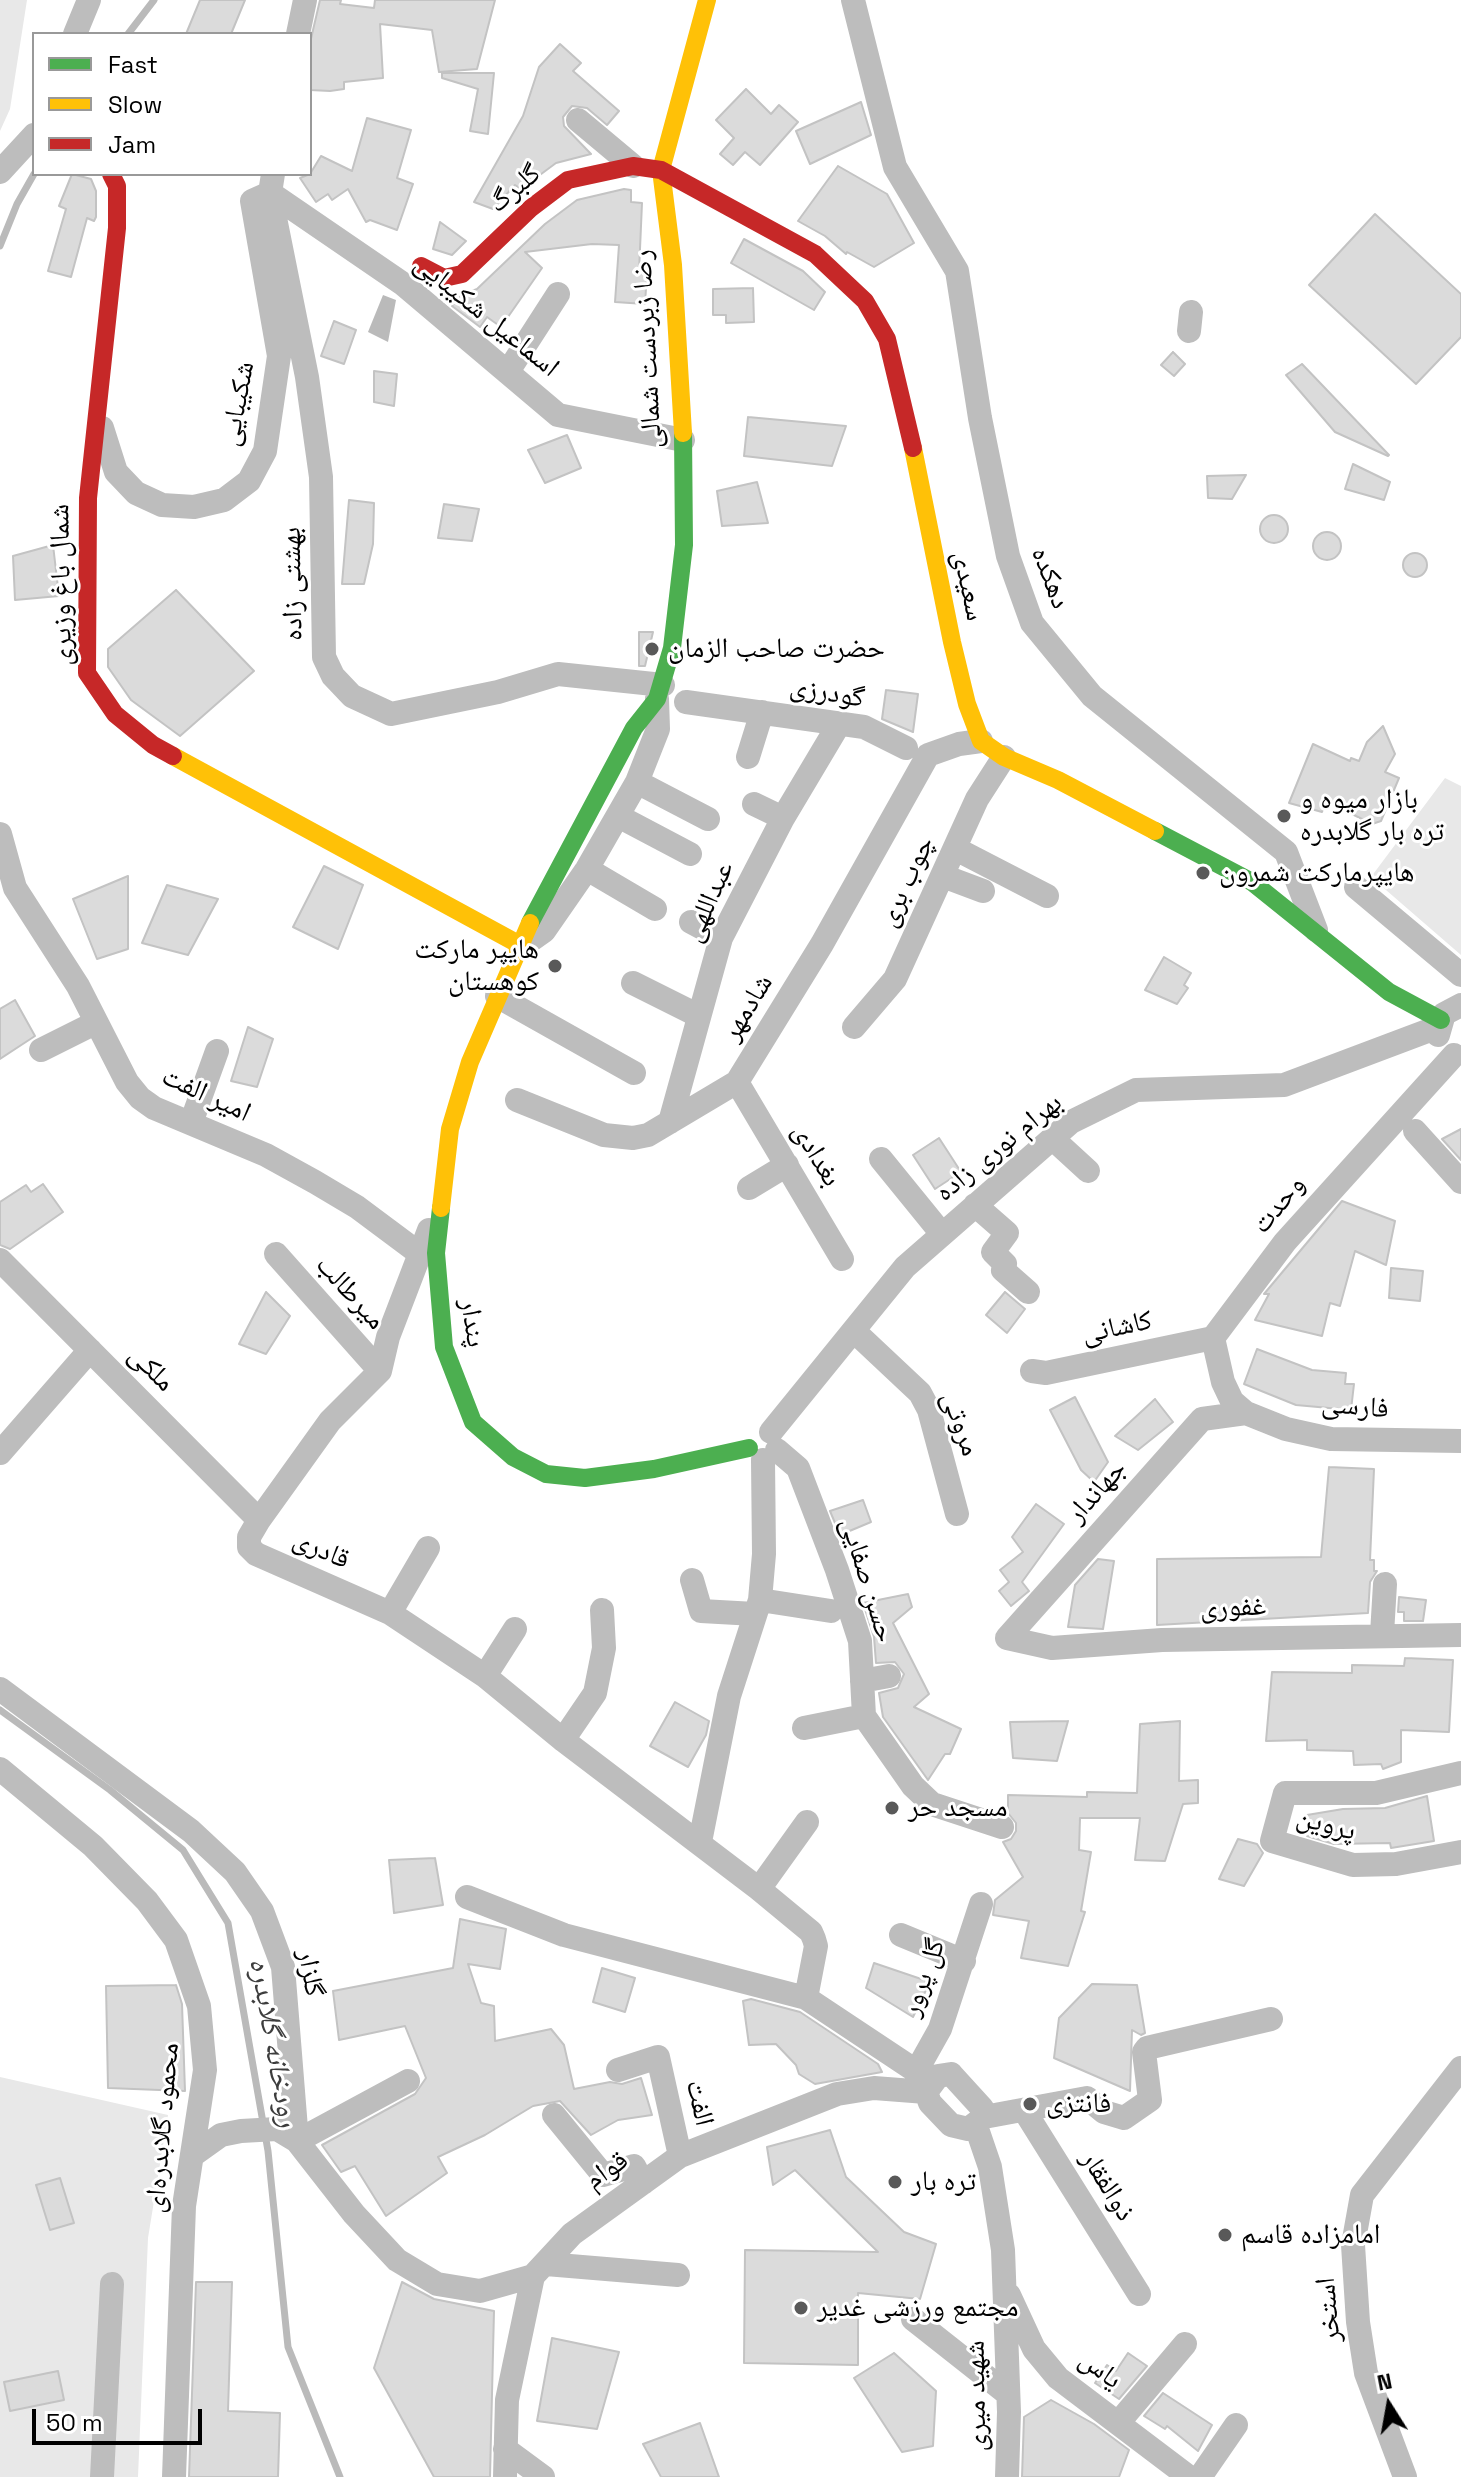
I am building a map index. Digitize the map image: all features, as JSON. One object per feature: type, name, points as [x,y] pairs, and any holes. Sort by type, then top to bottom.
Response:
[{"type":"street","points":[[76,32],[89,0]]},
{"type":"street","points":[[298,32],[305,0]]},
{"type":"street","name":"رضا زبردست شمالی","points":[[660,692],[672,648],[684,545],[683,440],[673,265],[661,170],[707,0]]},
{"type":"street","name":"دهکده","points":[[853,0],[895,167],[957,271],[980,418],[1008,556],[1032,623],[1092,696],[1286,852],[1318,936]]},
{"type":"street","points":[[578,120],[633,166]]},
{"type":"street","points":[[0,172],[32,137]]},
{"type":"street","name":"گلبرگ","points":[[422,262],[444,278],[462,274],[531,208],[568,180],[633,166],[661,170]]},
{"type":"street","name":"سعیدی","points":[[661,170],[815,254],[865,301],[887,339],[903,397],[952,642],[967,704],[981,741]]},
{"type":"street","name":"شمال باغ وزیری","points":[[112,176],[117,186],[117,228],[88,498],[87,673],[115,714],[153,745],[522,946]]},
{"type":"street","name":"اسماعیل شکیبایی","points":[[272,183],[509,370],[558,415],[683,440]]},
{"type":"street","name":"شکیبایی","points":[[98,402],[104,440],[116,472],[136,493],[162,505],[194,507],[224,500],[249,481],[265,451],[279,356],[252,201],[272,183]]},
{"type":"street","name":"بهشتی زاده","points":[[272,183],[307,377],[321,477],[324,657],[333,676],[352,696],[391,714],[498,692],[558,674],[660,692]]},
{"type":"street","points":[[406,287],[422,262]]},
{"type":"street","points":[[509,370],[558,294]]},
{"type":"street","points":[[522,946],[544,931],[587,869],[637,782],[658,729],[660,692]]},
{"type":"street","name":"پندار","points":[[660,692],[634,728],[531,920],[470,1062],[450,1129],[441,1198],[436,1253],[444,1347],[460,1396],[473,1422],[495,1444],[546,1474],[585,1478],[654,1469],[765,1448]]},
{"type":"street","name":"گودرزی","points":[[686,702],[864,727],[917,752]]},
{"type":"street","points":[[748,757],[762,712]]},
{"type":"street","name":"عبداللهی","points":[[670,1122],[721,938],[783,818],[839,724]]},
{"type":"street","points":[[917,752],[981,741],[1004,757],[1058,780],[1252,882],[1389,992],[1440,1024],[1442,1044],[1458,1056]]},
{"type":"street","name":"شادمهر","points":[[517,1100],[621,1139],[648,1135],[737,1082],[822,944],[917,752]]},
{"type":"street","name":"چوب بری","points":[[854,1027],[895,979],[977,799],[1004,757]]},
{"type":"street","points":[[637,782],[708,819]]},
{"type":"street","points":[[754,804],[783,818]]},
{"type":"street","points":[[618,816],[690,854]]},
{"type":"street","name":"امیر الفت","points":[[0,834],[15,888],[78,986],[95,1023],[140,1098],[266,1155],[315,1182],[357,1207],[420,1254]]},
{"type":"street","points":[[956,849],[1047,896]]},
{"type":"street","points":[[587,869],[655,909]]},
{"type":"street","points":[[943,876],[983,891]]},
{"type":"street","points":[[1356,887],[1461,975]]},
{"type":"street","points":[[691,922],[721,938]]},
{"type":"street","points":[[633,983],[699,1016]]},
{"type":"street","points":[[497,996],[634,1073]]},
{"type":"street","name":"بهرام نوری زاده","points":[[765,1448],[905,1267],[1071,1122],[1136,1090],[1284,1085],[1440,1024],[1450,1009],[1461,1005]]},
{"type":"street","points":[[41,1050],[95,1023]]},
{"type":"street","points":[[191,1123],[217,1051]]},
{"type":"street","name":"وحدت","points":[[1213,1338],[1285,1242],[1458,1056]]},
{"type":"street","name":"بغدادی","points":[[737,1082],[842,1259]]},
{"type":"street","points":[[1415,1131],[1461,1182]]},
{"type":"street","points":[[1052,1138],[1088,1171]]},
{"type":"street","points":[[881,1159],[942,1234]]},
{"type":"street","points":[[749,1188],[787,1165]]},
{"type":"street","points":[[380,1371],[388,1337],[441,1198]]},
{"type":"street","points":[[975,1205],[1007,1233],[993,1252],[1005,1264],[1003,1270],[1028,1292]]},
{"type":"street","name":"میرطالب","points":[[276,1254],[380,1371]]},
{"type":"street","name":"ملکی","points":[[0,1260],[259,1520]]},
{"type":"street","name":"مروتی","points":[[854,1331],[920,1393],[929,1410],[957,1514]]},
{"type":"street","points":[[1213,1338],[1223,1382],[1232,1401],[1246,1413]]},
{"type":"street","name":"کاشانی","points":[[1032,1371],[1046,1373],[1213,1338]]},
{"type":"street","points":[[0,1453],[90,1350]]},
{"type":"street","name":"قادری","points":[[380,1371],[330,1421],[259,1520],[249,1537],[249,1547],[256,1554],[390,1613],[485,1676],[563,1740],[759,1889],[811,1932],[816,1946],[806,1998]]},
{"type":"street","name":"فارسی","points":[[1246,1413],[1286,1429],[1331,1439],[1461,1441]]},
{"type":"street","name":"جهاندار","points":[[1007,1638],[1202,1419],[1246,1413]]},
{"type":"street","points":[[700,1842],[729,1696],[758,1607],[764,1554],[765,1448]]},
{"type":"street","name":"حسن صفایی","points":[[765,1448],[798,1468],[860,1641],[862,1681],[872,1726]]},
{"type":"street","points":[[390,1613],[428,1548]]},
{"type":"street","points":[[692,1580],[701,1611],[758,1607],[831,1611]]},
{"type":"street","points":[[1382,1634],[1385,1584]]},
{"type":"street","points":[[563,1740],[595,1693],[604,1648],[602,1610]]},
{"type":"street","points":[[485,1676],[515,1629]]},
{"type":"street","name":"غفوری","points":[[1007,1638],[1052,1648],[1162,1640],[1461,1635]]},
{"type":"street","points":[[862,1681],[889,1676]]},
{"type":"street","name":"گلزار","points":[[0,1689],[191,1831],[235,1872],[262,1911],[283,1967],[287,2135]]},
{"type":"street","points":[[804,1728],[872,1726],[913,1786],[932,1804],[1002,1827]]},
{"type":"street","name":"محمود گلابدره‌ای","points":[[0,1769],[93,1846],[147,1901],[176,1940],[199,2006],[205,2070],[184,2206],[174,2477]]},
{"type":"street","name":"پروین","points":[[1461,1773],[1376,1793],[1285,1793],[1272,1841],[1353,1865],[1396,1864],[1461,1852]]},
{"type":"street","points":[[759,1889],[807,1822]]},
{"type":"street","points":[[467,1897],[564,1935],[806,1998],[925,2081],[930,2103],[951,2125],[960,2129],[1024,2110],[1087,2098],[1104,2112],[1124,2118],[1150,2100],[1144,2052],[1147,2048],[1271,2019]]},
{"type":"street","name":"گل پرور","points":[[925,2081],[981,1904]]},
{"type":"street","points":[[901,1935],[964,1961]]},
{"type":"street","name":"الفت","points":[[618,2070],[658,2057],[680,2156]]},
{"type":"street","name":"استخر","points":[[1405,2477],[1366,2373],[1358,2322],[1353,2245],[1362,2195],[1461,2068]]},
{"type":"street","name":"قوام","points":[[505,2477],[507,2400],[540,2270],[572,2234],[680,2156],[837,2094],[925,2081],[951,2074],[978,2100],[980,2121]]},
{"type":"street","points":[[193,2155],[221,2135],[241,2131],[287,2135],[408,2081]]},
{"type":"street","name":"ذوالفقار","points":[[1024,2110],[1139,2294]]},
{"type":"street","points":[[554,2115],[603,2175],[634,2166],[643,2183]]},
{"type":"street","name":"شهید میری","points":[[980,2121],[1003,2250],[1008,2394],[1007,2477]]},
{"type":"street","points":[[287,2135],[397,2260],[437,2284],[480,2291],[540,2270],[678,2275]]},
{"type":"street","points":[[102,2477],[112,2284]]},
{"type":"street","name":"یاس","points":[[1004,2285],[1034,2349],[1058,2378],[1189,2477]]},
{"type":"street","points":[[913,2319],[1008,2394]]},
{"type":"street","points":[[1119,2422],[1185,2344]]},
{"type":"street","points":[[1200,2477],[1236,2425]]},
{"type":"street","points":[[505,2449],[543,2477]]},
{"type":"shaded area","points":[[0,0],[27,0],[10,109],[0,131]]},
{"type":"shaded area","points":[[383,295],[396,300],[388,342],[368,332]]},
{"type":"shaded area","points":[[1445,778],[1461,786],[1461,955],[1371,877]]},
{"type":"shaded area","points":[[0,2077],[168,2115],[148,2238],[138,2477],[0,2477]]},
{"type":"building","points":[[200,0],[245,0],[232,32],[187,32]]},
{"type":"building","points":[[320,0],[341,0],[340,4],[374,8],[375,0],[495,0],[477,69],[439,72],[432,30],[380,24],[383,78],[344,82],[344,89],[312,90],[312,34]]},
{"type":"building","points":[[560,44],[581,63],[573,71],[619,111],[607,125],[587,108],[572,106],[563,117],[564,126],[591,154],[556,163],[521,189],[515,185],[493,209],[474,202],[523,116],[539,67]]},
{"type":"building","points":[[442,73],[494,73],[488,134],[470,131],[478,89],[442,78]]},
{"type":"building","points":[[746,89],[771,114],[779,105],[798,122],[760,165],[745,152],[733,165],[720,154],[734,138],[716,120]]},
{"type":"building","points":[[861,102],[871,135],[810,164],[796,131]]},
{"type":"building","points":[[367,118],[411,130],[397,178],[413,184],[397,230],[370,220],[366,222],[348,189],[332,200],[328,194],[316,202],[300,178],[312,176],[321,156],[352,171]]},
{"type":"building","points":[[838,166],[887,194],[914,243],[874,267],[846,254],[825,236],[798,221]]},
{"type":"building","points":[[71,176],[91,179],[96,191],[96,217],[94,221],[87,218],[71,277],[48,271],[66,209],[59,206]]},
{"type":"building","points":[[631,190],[631,202],[642,203],[639,272],[647,273],[645,304],[615,302],[619,245],[592,244],[525,252],[542,268],[501,327],[487,317],[480,327],[452,306],[460,296],[477,289],[545,224],[577,200]]},
{"type":"building","points":[[1375,214],[1461,294],[1461,337],[1416,384],[1309,285]]},
{"type":"building","points":[[440,222],[466,241],[452,255],[433,249]]},
{"type":"building","points":[[744,239],[803,271],[825,292],[814,310],[731,263]]},
{"type":"building","points":[[753,288],[754,322],[726,323],[726,315],[713,315],[713,289]]},
{"type":"building","points":[[334,321],[356,330],[344,364],[321,356]]},
{"type":"building","points":[[1173,352],[1185,364],[1174,376],[1161,365]]},
{"type":"building","points":[[1302,364],[1388,456],[1335,432],[1286,375]]},
{"type":"building","points":[[374,371],[397,374],[394,406],[374,402]]},
{"type":"building","points":[[748,417],[846,426],[832,466],[744,456]]},
{"type":"building","points":[[567,435],[581,468],[545,483],[528,450]]},
{"type":"building","points":[[1353,464],[1390,482],[1384,500],[1345,489]]},
{"type":"building","points":[[1246,475],[1232,499],[1208,498],[1207,476]]},
{"type":"building","points":[[757,482],[768,523],[722,526],[717,491]]},
{"type":"building","points":[[349,500],[374,503],[373,544],[364,584],[342,584]]},
{"type":"building","points":[[444,504],[479,509],[472,541],[438,538]]},
{"type":"building","points":[[1274,515],[1284,519],[1288,529],[1284,539],[1274,543],[1264,539],[1260,529],[1264,519]]},
{"type":"building","points":[[1327,532],[1337,536],[1341,546],[1337,556],[1327,560],[1317,556],[1313,546],[1317,536]]},
{"type":"building","points":[[53,545],[59,596],[15,600],[13,556]]},
{"type":"building","points":[[1415,553],[1423,557],[1427,565],[1423,573],[1415,577],[1407,573],[1403,565],[1407,557]]},
{"type":"building","points":[[176,590],[254,671],[180,736],[131,700],[108,667],[108,649]]},
{"type":"building","points":[[639,632],[653,632],[645,666],[639,666]]},
{"type":"building","points":[[886,690],[918,694],[913,732],[882,719]]},
{"type":"building","points":[[1383,726],[1395,754],[1385,772],[1399,778],[1381,821],[1372,824],[1326,801],[1322,812],[1289,803],[1313,744],[1350,761],[1351,758],[1359,761],[1367,742]]},
{"type":"building","points":[[324,866],[363,885],[338,949],[293,927]]},
{"type":"building","points":[[128,876],[128,949],[97,959],[73,899]]},
{"type":"building","points":[[167,885],[218,899],[188,955],[142,943]]},
{"type":"building","points":[[1164,957],[1191,973],[1184,985],[1188,988],[1177,1004],[1145,990]]},
{"type":"building","points":[[15,1000],[35,1036],[0,1059],[0,1009]]},
{"type":"building","points":[[248,1027],[273,1039],[257,1087],[231,1081]]},
{"type":"building","points":[[1461,1129],[1461,1160],[1442,1139]]},
{"type":"building","points":[[939,1138],[961,1172],[935,1189],[913,1155]]},
{"type":"building","points":[[43,1184],[63,1212],[10,1249],[0,1245],[0,1202],[26,1185],[31,1192]]},
{"type":"building","points":[[1342,1201],[1395,1221],[1386,1265],[1355,1251],[1340,1306],[1330,1303],[1322,1336],[1255,1320],[1269,1294],[1264,1294]]},
{"type":"building","points":[[1391,1268],[1423,1271],[1420,1301],[1389,1298]]},
{"type":"building","points":[[266,1292],[290,1316],[266,1354],[239,1344]]},
{"type":"building","points":[[1005,1292],[1025,1309],[1007,1333],[986,1315]]},
{"type":"building","points":[[1257,1349],[1312,1370],[1346,1373],[1345,1384],[1354,1384],[1351,1410],[1296,1405],[1244,1384]]},
{"type":"building","points":[[1075,1397],[1108,1462],[1094,1482],[1081,1470],[1050,1410]]},
{"type":"building","points":[[1155,1399],[1173,1422],[1138,1450],[1115,1436]]},
{"type":"building","points":[[1329,1467],[1374,1469],[1370,1560],[1374,1560],[1374,1571],[1377,1571],[1370,1582],[1368,1613],[1157,1625],[1157,1559],[1321,1557]]},
{"type":"building","points":[[863,1500],[871,1522],[840,1535],[830,1511]]},
{"type":"building","points":[[1036,1504],[1064,1524],[1022,1582],[1029,1591],[1011,1606],[999,1591],[1009,1582],[1000,1570],[1023,1552],[1012,1537]]},
{"type":"building","points":[[1098,1559],[1114,1561],[1103,1629],[1068,1627],[1075,1585]]},
{"type":"building","points":[[908,1594],[912,1607],[893,1623],[929,1694],[914,1707],[961,1729],[950,1754],[945,1754],[928,1780],[883,1717],[879,1693],[898,1688],[904,1674],[895,1662],[876,1663],[874,1637],[863,1603]]},
{"type":"building","points":[[1399,1597],[1426,1600],[1423,1621],[1404,1621],[1404,1612],[1398,1612]]},
{"type":"building","points":[[1405,1658],[1453,1660],[1449,1732],[1401,1730],[1401,1762],[1383,1769],[1381,1764],[1354,1765],[1353,1751],[1307,1750],[1307,1740],[1266,1741],[1272,1672],[1352,1673],[1352,1665],[1404,1666]]},
{"type":"building","points":[[675,1702],[709,1721],[706,1735],[688,1767],[650,1746]]},
{"type":"building","points":[[1068,1721],[1057,1761],[1013,1758],[1010,1722]]},
{"type":"building","points":[[1180,1721],[1179,1781],[1198,1780],[1198,1803],[1183,1804],[1165,1861],[1135,1860],[1140,1818],[1080,1818],[1079,1850],[1091,1852],[1081,1911],[1085,1912],[1068,1966],[1021,1958],[1029,1921],[993,1915],[995,1900],[1023,1877],[1003,1842],[1011,1839],[1016,1831],[1016,1823],[1008,1813],[1008,1795],[1087,1797],[1087,1792],[1137,1793],[1140,1724]]},
{"type":"building","points":[[1427,1796],[1434,1841],[1391,1848],[1390,1843],[1334,1844],[1307,1836],[1307,1815],[1343,1809],[1385,1808]]},
{"type":"building","points":[[1238,1839],[1257,1844],[1263,1853],[1244,1886],[1219,1879]]},
{"type":"building","points":[[435,1858],[443,1905],[394,1913],[389,1860]]},
{"type":"building","points":[[460,1919],[506,1929],[500,1969],[468,1964],[481,2003],[494,2006],[495,2041],[551,2029],[564,2045],[574,2089],[610,2082],[622,2084],[641,2078],[652,2115],[618,2120],[591,2135],[560,2101],[533,2106],[485,2135],[438,2157],[447,2173],[386,2216],[355,2166],[341,2172],[322,2145],[415,2094],[426,2078],[405,2026],[339,2040],[333,1991],[453,1968]]},
{"type":"building","points":[[874,1963],[930,1982],[913,2017],[866,1988]]},
{"type":"building","points":[[602,1968],[635,1978],[625,2012],[593,2002]]},
{"type":"building","points":[[1092,1984],[1137,1985],[1145,2033],[1141,2035],[1132,2030],[1130,2091],[1054,2058],[1059,2018]]},
{"type":"building","points":[[176,1985],[182,2004],[185,2091],[108,2088],[106,1986]]},
{"type":"building","points":[[751,1999],[800,2012],[878,2064],[882,2072],[815,2084],[799,2074],[796,2065],[776,2044],[749,2045],[743,2001]]},
{"type":"building","points":[[830,2130],[846,2177],[904,2232],[936,2244],[920,2299],[858,2293],[858,2365],[744,2363],[745,2250],[878,2252],[795,2170],[773,2185],[767,2147]]},
{"type":"building","points":[[60,2178],[74,2223],[50,2230],[36,2185]]},
{"type":"building","points":[[196,2282],[232,2282],[228,2411],[280,2413],[278,2477],[189,2477]]},
{"type":"building","points":[[402,2282],[434,2299],[494,2311],[490,2477],[434,2477],[374,2368]]},
{"type":"building","points":[[552,2338],[619,2352],[597,2429],[537,2421]]},
{"type":"building","points":[[894,2353],[936,2391],[933,2446],[902,2452],[854,2378]]},
{"type":"building","points":[[1128,2353],[1147,2366],[1119,2399],[1095,2383],[1107,2365],[1116,2371]]},
{"type":"building","points":[[58,2371],[64,2400],[10,2411],[4,2382]]},
{"type":"building","points":[[1163,2393],[1212,2425],[1198,2451],[1167,2426],[1165,2429],[1144,2416]]},
{"type":"building","points":[[1051,2400],[1094,2424],[1129,2450],[1119,2477],[1022,2477],[1024,2417]]},
{"type":"building","points":[[700,2423],[719,2477],[661,2477],[643,2444]]},
{"type":"waterway","name":"رودخانه گلابدره","points":[[130,32],[154,0]]},
{"type":"waterway","name":"رودخانه گلابدره","points":[[0,246],[17,204],[33,176]]},
{"type":"waterway","name":"رودخانه گلابدره","points":[[0,1710],[110,1790],[183,1850],[228,1923],[268,2151],[288,2347],[340,2477]]},
{"type":"traffic: fast","points":[[530,923],[634,728],[657,699],[672,648],[684,545],[683,433]]},
{"type":"traffic: fast","points":[[1155,831],[1252,882],[1389,992],[1441,1020]]},
{"type":"traffic: fast","points":[[441,1208],[436,1253],[444,1347],[473,1422],[513,1457],[546,1474],[585,1478],[654,1469],[749,1448]]},
{"type":"traffic: slow","points":[[683,433],[673,265],[661,170],[707,0]]},
{"type":"traffic: slow","points":[[913,448],[952,642],[967,704],[981,741],[1004,757],[1058,780],[1155,831]]},
{"type":"traffic: slow","points":[[173,756],[522,946]]},
{"type":"traffic: slow","points":[[441,1208],[450,1129],[470,1062],[530,923]]},
{"type":"traffic: jam","points":[[421,266],[444,278],[462,274],[531,208],[568,180],[633,166],[661,170],[815,254],[865,301],[887,339],[913,448]]},
{"type":"traffic: jam","points":[[112,176],[117,186],[117,228],[88,498],[87,673],[115,714],[153,745],[173,756]]},
{"type":"place","name":"حضرت صاحب الزمان","points":[[652,649]]},
{"type":"place","name":"بازار میوه و تره بار گلابدره","points":[[1284,816]]},
{"type":"place","name":"هایپرمارکت شمرون","points":[[1203,873]]},
{"type":"place","name":"هایپر مارکت کوهستان","points":[[555,966]]},
{"type":"place","name":"مسجد حر","points":[[892,1808]]},
{"type":"place","name":"فانتزی","points":[[1030,2104]]},
{"type":"place","name":"تره بار","points":[[895,2182]]},
{"type":"place","name":"امامزاده قاسم","points":[[1225,2235]]},
{"type":"place","name":"مجتمع ورزشی غدیر","points":[[801,2308]]}]
